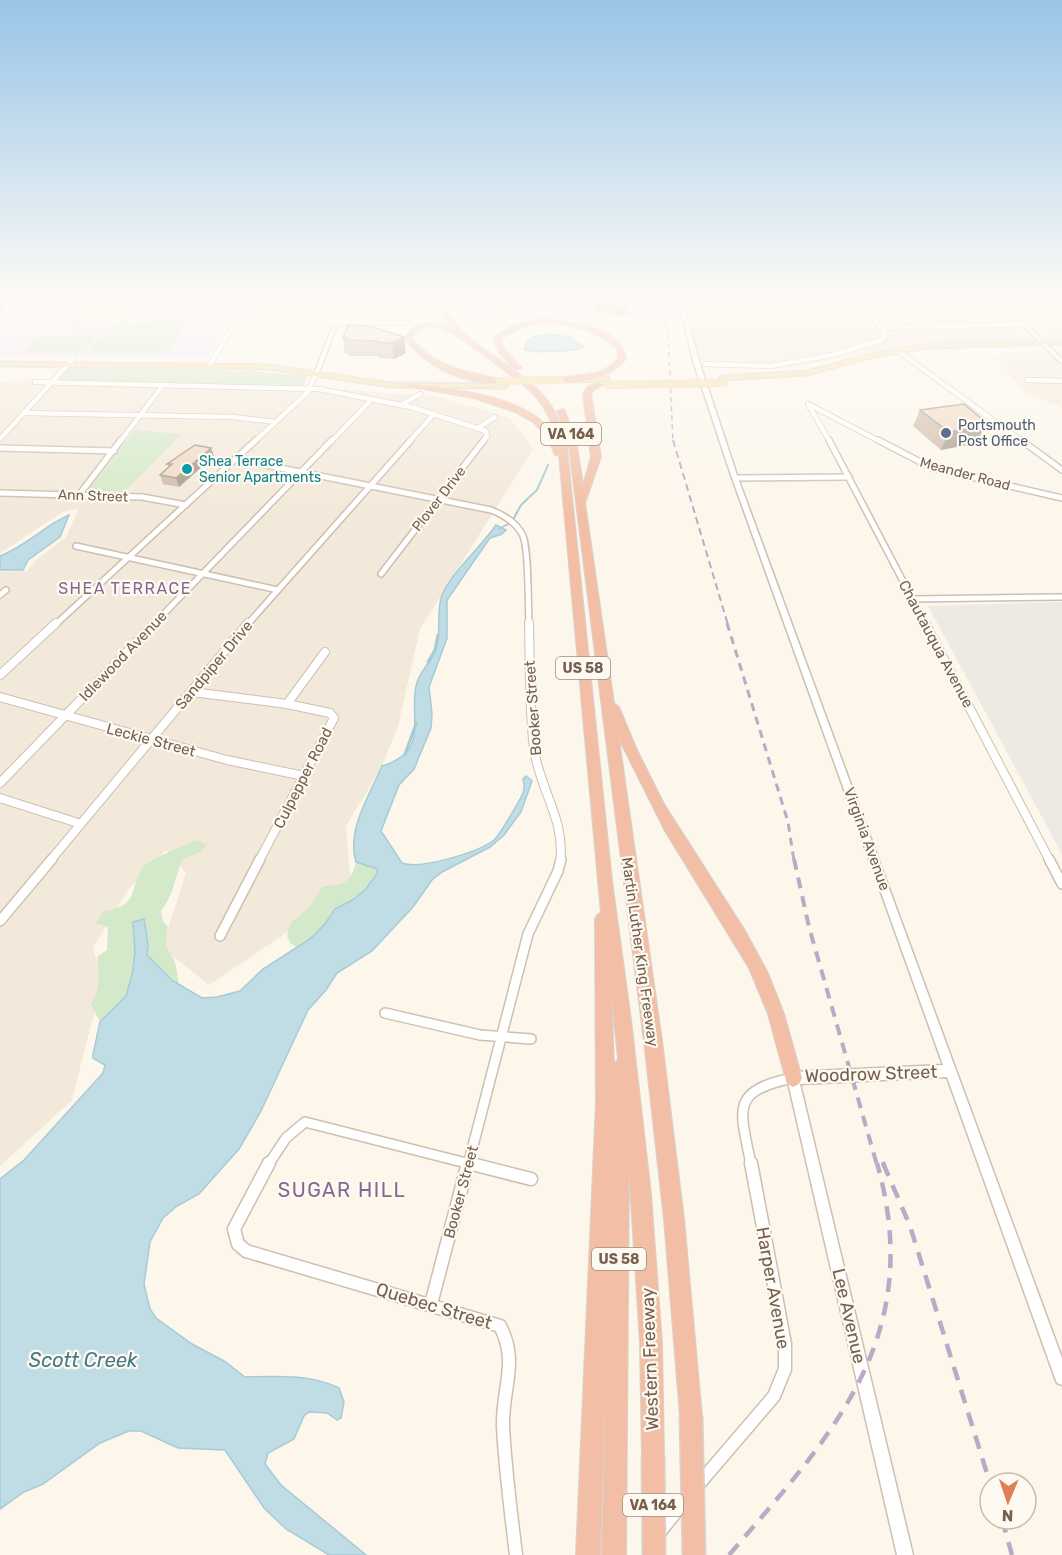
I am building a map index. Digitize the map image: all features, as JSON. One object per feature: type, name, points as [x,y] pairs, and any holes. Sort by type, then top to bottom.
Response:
[{"type":"highway","name":"US 58","points":[[454,372],[471,378],[501,384]]},
{"type":"highway","name":"Martin Luther King Freeway","points":[[511,372],[548,406],[561,434],[605,881],[623,1020]]},
{"type":"highway","name":"Martin Luther King Freeway","points":[[522,372],[553,400],[569,429],[582,518],[674,1219],[691,1416],[694,1555]]},
{"type":"highway","points":[[563,383],[605,372]]},
{"type":"highway","name":"US 58","points":[[582,518],[584,498],[596,457],[587,394],[591,388],[604,383]]},
{"type":"highway","points":[[410,386],[474,396],[525,414],[547,430],[553,438],[566,483]]},
{"type":"highway","points":[[603,679],[621,730],[643,778],[692,864],[745,945],[762,976],[772,1001],[793,1078]]},
{"type":"highway","points":[[588,1555],[605,1102],[605,1052],[600,968],[605,881]]},
{"type":"highway","name":"US 58","points":[[614,1555],[623,1020]]},
{"type":"highway","name":"Western Freeway","points":[[623,1020],[648,1277],[654,1555]]},
{"type":"main road","points":[[324,372],[357,381],[410,386],[815,378],[841,372]]},
{"type":"main road","points":[[329,372],[410,381],[501,384]]},
{"type":"main road","points":[[724,380],[812,372]]},
{"type":"street","points":[[0,439],[63,372]]},
{"type":"street","points":[[0,675],[275,422],[310,388],[317,372]]},
{"type":"street","name":"Virginia Avenue","points":[[700,372],[735,478],[1062,1378]]},
{"type":"street","points":[[926,372],[1062,470]]},
{"type":"street","points":[[1027,380],[1062,381]]},
{"type":"street","points":[[35,382],[310,388],[401,405],[478,428],[495,417]]},
{"type":"street","points":[[79,495],[163,385]]},
{"type":"street","points":[[401,405],[420,394]]},
{"type":"street","name":"Idlewood Avenue","points":[[0,783],[371,400]]},
{"type":"street","name":"Chautauqua Avenue","points":[[808,404],[849,477],[1062,884]]},
{"type":"street","name":"Meander Road","points":[[808,404],[932,468],[1062,498]]},
{"type":"street","points":[[25,412],[242,417],[275,422]]},
{"type":"street","name":"Sandpiper Drive","points":[[0,921],[278,590],[434,414]]},
{"type":"street","name":"Plover Drive","points":[[381,574],[487,436],[486,431],[478,428]]},
{"type":"street","points":[[0,448],[114,451]]},
{"type":"street","name":"Booker Street","points":[[236,459],[439,499],[498,513],[514,522],[523,535],[534,750],[546,793],[561,831],[562,843],[558,871],[528,934],[432,1304]]},
{"type":"street","points":[[735,478],[849,477]]},
{"type":"street","name":"Ann Street","points":[[0,493],[153,498],[186,504]]},
{"type":"street","points":[[76,546],[278,590]]},
{"type":"street","points":[[913,599],[1062,597]]},
{"type":"street","points":[[287,704],[326,652]]},
{"type":"street","name":"Culpepper Road","points":[[192,692],[287,704],[333,715],[304,776],[220,936]]},
{"type":"street","name":"Leckie Street","points":[[0,698],[227,760],[304,776]]},
{"type":"street","points":[[0,798],[81,824]]},
{"type":"street","points":[[385,1013],[501,1038],[531,1039]]},
{"type":"street","name":"Woodrow Street","points":[[793,1078],[950,1071]]},
{"type":"street","name":"Harper Avenue","points":[[641,1555],[712,1467],[774,1396],[785,1369],[785,1344],[741,1112],[745,1100],[754,1090],[770,1082],[793,1078]]},
{"type":"street","name":"Lee Avenue","points":[[793,1078],[905,1555]]},
{"type":"street","name":"Quebec Street","points":[[469,1162],[309,1122],[298,1124],[263,1174],[234,1229],[238,1244],[246,1251],[432,1304],[500,1326],[509,1340],[512,1362],[503,1417],[504,1456],[516,1555]]},
{"type":"street","points":[[469,1162],[531,1179]]},
{"type":"shaded area","points":[[1007,372],[1062,372],[1062,408],[1026,393]]},
{"type":"shaded area","points":[[37,379],[52,382],[342,389],[440,397],[510,418],[533,449],[420,629],[398,726],[382,766],[346,826],[351,889],[209,985],[162,948],[186,873],[166,850],[128,890],[93,948],[103,986],[72,1100],[0,1166],[0,572],[27,571],[35,561],[66,537],[79,508],[63,512],[0,553],[0,382]]},
{"type":"shaded area","points":[[1062,602],[1062,854],[928,606]]},
{"type":"green space","points":[[65,372],[258,372],[308,376],[303,387],[57,380]]},
{"type":"green space","points":[[135,430],[182,434],[124,492],[90,492],[90,488]]},
{"type":"green space","points":[[198,840],[207,845],[200,852],[183,859],[169,898],[161,911],[163,921],[168,927],[166,945],[175,962],[179,985],[147,955],[148,945],[144,920],[133,922],[135,951],[132,982],[122,1001],[100,1022],[91,1004],[98,986],[97,957],[107,950],[108,927],[96,923],[104,911],[116,909],[129,900],[144,866]]},
{"type":"green space","points":[[356,862],[377,869],[372,883],[361,894],[334,910],[325,924],[298,948],[290,943],[287,936],[290,924],[309,907],[323,886],[345,882],[352,874]]},
{"type":"water","points":[[69,515],[60,537],[28,560],[23,570],[0,570],[0,556]]},
{"type":"water","name":"Scott Creek","points":[[496,525],[506,530],[490,538],[447,600],[447,638],[429,687],[431,728],[414,769],[399,785],[381,831],[402,863],[422,864],[476,850],[494,840],[521,797],[524,789],[523,779],[526,776],[532,781],[521,812],[504,835],[490,847],[442,872],[432,880],[413,907],[372,951],[337,973],[326,990],[308,1010],[261,1111],[239,1149],[199,1194],[177,1206],[163,1218],[150,1242],[144,1284],[150,1309],[156,1318],[245,1377],[305,1378],[339,1388],[344,1402],[341,1418],[337,1420],[327,1413],[309,1412],[304,1416],[294,1439],[268,1453],[265,1464],[281,1485],[366,1555],[329,1555],[286,1529],[264,1508],[225,1450],[178,1448],[141,1431],[129,1431],[100,1443],[43,1484],[24,1492],[0,1509],[0,1179],[24,1160],[103,1073],[105,1065],[93,1058],[93,1054],[100,1022],[126,996],[135,953],[133,922],[144,919],[148,945],[147,955],[173,981],[202,998],[217,997],[240,991],[263,969],[310,939],[325,924],[335,909],[354,899],[366,889],[377,874],[377,869],[356,862],[354,838],[361,813],[382,766],[397,760],[407,752],[412,743],[416,686],[437,645],[442,595],[452,578]]},
{"type":"building","points":[[964,404],[986,422],[980,423],[984,426],[949,432],[920,410]]},
{"type":"building","points":[[195,445],[211,448],[176,478],[160,475],[172,464],[167,464]]},
{"type":"waterway","points":[[514,518],[521,505],[537,490],[548,465]]},
{"type":"waterway","points":[[499,529],[508,524]]},
{"type":"waterway","points":[[428,662],[435,650],[438,635]]},
{"type":"waterway","points":[[405,754],[416,724]]},
{"type":"railway","points":[[670,372],[673,442]]},
{"type":"railway","points":[[673,440],[728,625]]},
{"type":"railway","points":[[727,623],[788,822],[794,861]]},
{"type":"railway","points":[[794,859],[809,927],[877,1165]]},
{"type":"railway","points":[[729,1555],[803,1467],[835,1423],[861,1378],[879,1331],[889,1280],[889,1225],[877,1163]]},
{"type":"railway","points":[[883,1163],[910,1226],[986,1471]]},
{"type":"railway","points":[[1005,1531],[1012,1555]]},
{"type":"place","name":"Portsmouth Post Office","points":[[946,433]]},
{"type":"place","name":"Shea Terrace Senior Apartments","points":[[187,469]]},
{"type":"district","name":"SHEA TERRACE","points":[[125,588]]},
{"type":"district","name":"SUGAR HILL","points":[[342,1190]]}]
